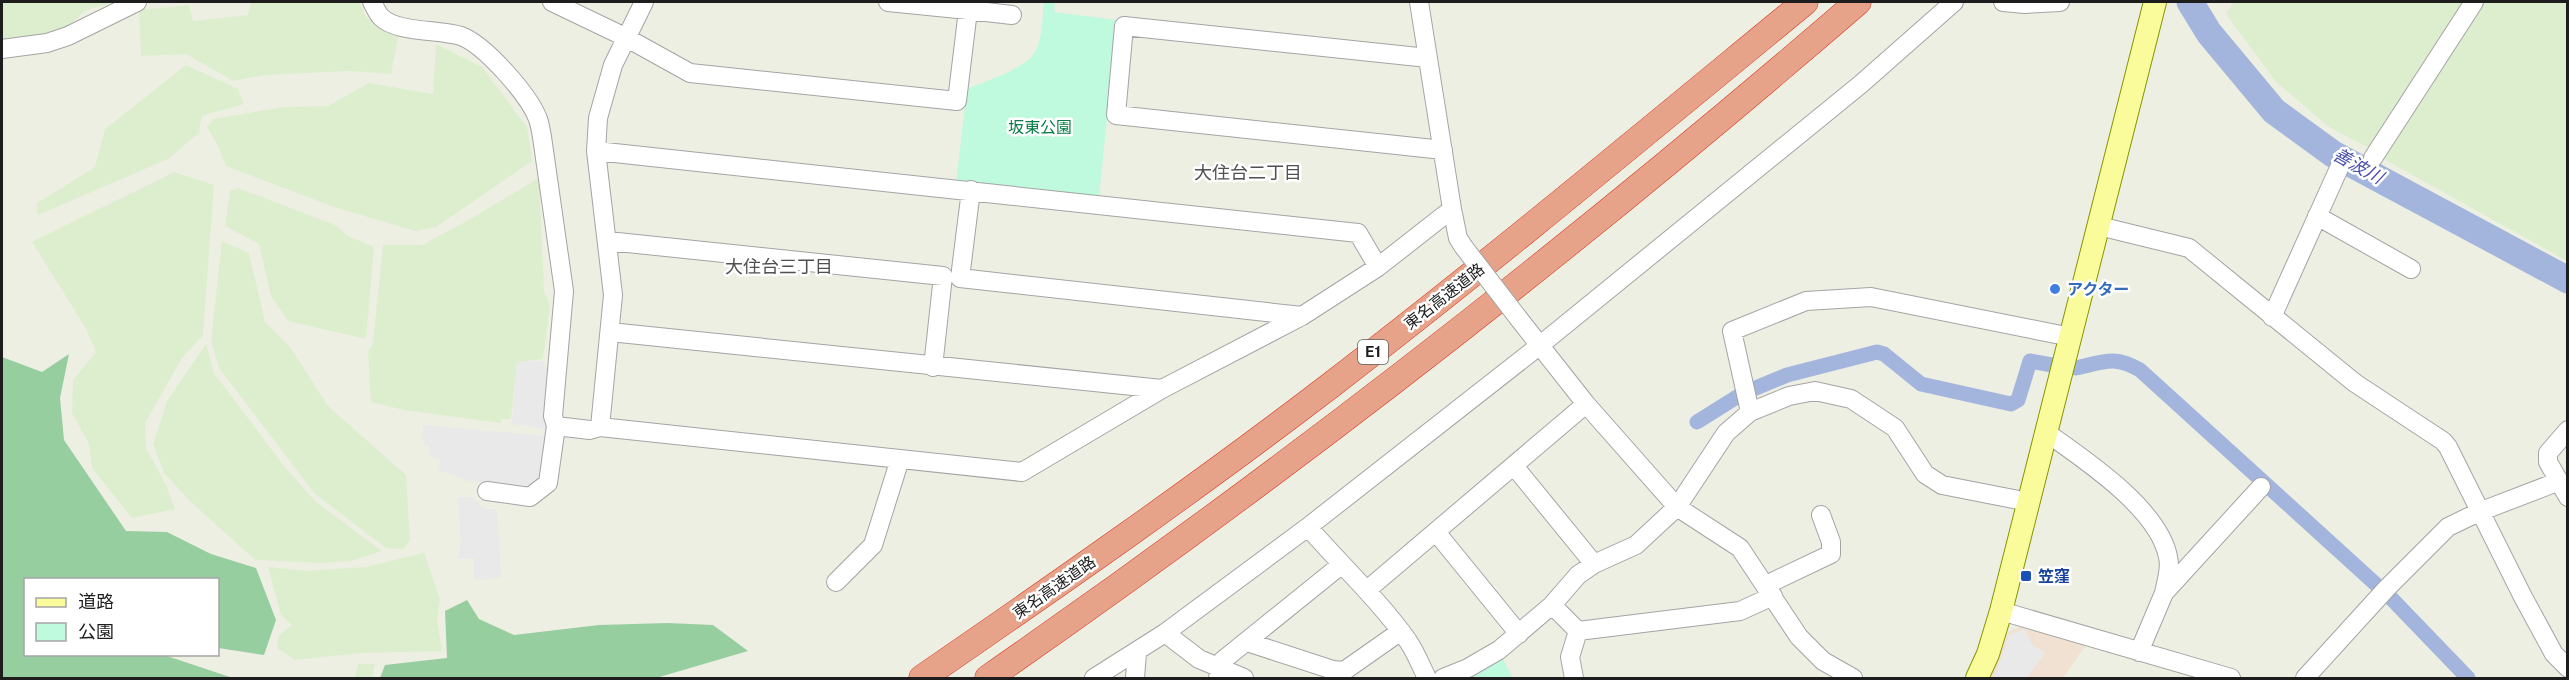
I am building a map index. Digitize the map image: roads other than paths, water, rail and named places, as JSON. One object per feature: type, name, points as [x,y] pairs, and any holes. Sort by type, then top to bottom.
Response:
[{"type":"highway","name":"東名高速道路","points":[[922,678],[1110,548],[1330,386],[1553,210],[1805,2]]},
{"type":"highway","name":"E1","points":[[987,678],[1134,577],[1357,410],[1572,240],[1858,2]]},
{"type":"main road","points":[[1977,678],[1988,654],[2001,611],[2030,502],[2155,2]]},
{"type":"street","points":[[2,49],[47,43],[68,36],[137,2]]},
{"type":"street","points":[[372,2],[383,19],[395,25],[460,36],[476,44],[494,60],[538,119],[564,291],[553,416],[556,426],[548,483],[530,497],[487,491]]},
{"type":"street","points":[[552,2],[625,37],[690,73],[957,101],[968,10]]},
{"type":"street","points":[[600,427],[613,295],[596,151],[598,118],[603,94],[625,37],[644,2]]},
{"type":"street","points":[[888,2],[1012,15]]},
{"type":"street","points":[[1419,2],[1452,209],[1458,238],[1463,246],[1586,404],[1677,507],[1740,548],[1799,638],[1823,661],[1853,678]]},
{"type":"street","points":[[1094,678],[1137,653],[1308,527],[1539,346],[1861,84],[1954,2]]},
{"type":"street","points":[[2003,2],[2025,4],[2060,2]]},
{"type":"street","points":[[2373,158],[2474,2]]},
{"type":"street","points":[[1428,58],[1124,26],[1116,115],[1443,150]]},
{"type":"street","points":[[596,151],[1358,233],[1378,267]]},
{"type":"street","points":[[2272,317],[2340,166]]},
{"type":"street","points":[[971,190],[960,278],[1302,316]]},
{"type":"street","points":[[556,426],[590,430],[600,427],[1022,472],[1162,389],[1302,316],[1378,267],[1452,209]]},
{"type":"street","points":[[2317,216],[2411,269]]},
{"type":"street","points":[[2099,226],[2189,248],[2355,383],[2443,441],[2554,654],[2568,668]]},
{"type":"street","points":[[608,241],[943,276],[933,367]]},
{"type":"street","points":[[1750,412],[1732,331],[1806,301],[1872,297],[2071,337]]},
{"type":"street","points":[[610,332],[1162,389]]},
{"type":"street","points":[[1443,678],[1468,668],[1499,650],[1552,604],[1578,575],[1594,564],[1636,544],[1677,507],[1721,439],[1750,412],[1789,396],[1815,391],[1851,399],[1895,428],[1925,474],[1942,485],[2030,502]]},
{"type":"street","points":[[1367,590],[1586,404]]},
{"type":"street","points":[[2306,678],[2387,588],[2448,526],[2479,512],[2562,489],[2548,462],[2548,453],[2568,430]]},
{"type":"street","points":[[2047,433],[2100,470],[2154,526],[2162,539],[2169,564],[2164,593],[2139,652]]},
{"type":"street","points":[[836,582],[873,545],[900,459]]},
{"type":"street","points":[[1514,466],[1594,564]]},
{"type":"street","points":[[2164,593],[2261,487]]},
{"type":"street","points":[[1578,631],[1740,611],[1831,554],[1831,542],[1821,515]]},
{"type":"street","points":[[1308,527],[1341,565],[1367,590],[1401,631],[1410,643],[1427,678]]},
{"type":"street","points":[[1436,532],[1519,634]]},
{"type":"street","points":[[1218,674],[1222,661],[1341,565]]},
{"type":"street","points":[[1552,604],[1578,631]]},
{"type":"street","points":[[2001,611],[2231,678]]},
{"type":"street","points":[[1247,642],[1333,670],[1344,671],[1401,631]]},
{"type":"street","points":[[1574,678],[1570,657],[1578,631]]},
{"type":"street","points":[[1165,633],[1218,674],[1244,678]]},
{"type":"street","points":[[1135,678],[1137,653]]},
{"type":"waterway","name":"善波川","points":[[2190,2],[2209,33],[2274,111],[2333,154],[2568,280]]},
{"type":"waterway","points":[[1751,390],[1787,375],[1877,352],[1884,354],[1921,384],[2011,404],[2018,400],[2030,361],[2052,365]]},
{"type":"waterway","points":[[2076,368],[2116,361],[2140,370],[2380,588]]},
{"type":"waterway","points":[[1697,422],[1740,395]]},
{"type":"waterway","points":[[2389,596],[2468,678]]},
{"type":"place","name":"アクター","points":[[2055,289]]},
{"type":"place","name":"笠窪","points":[[2026,576]]},
{"type":"district","name":"大住台二丁目","points":[[1248,173]]},
{"type":"district","name":"大住台三丁目","points":[[779,267]]},
{"type":"park label","name":"坂東公園","points":[[1040,127]]}]
